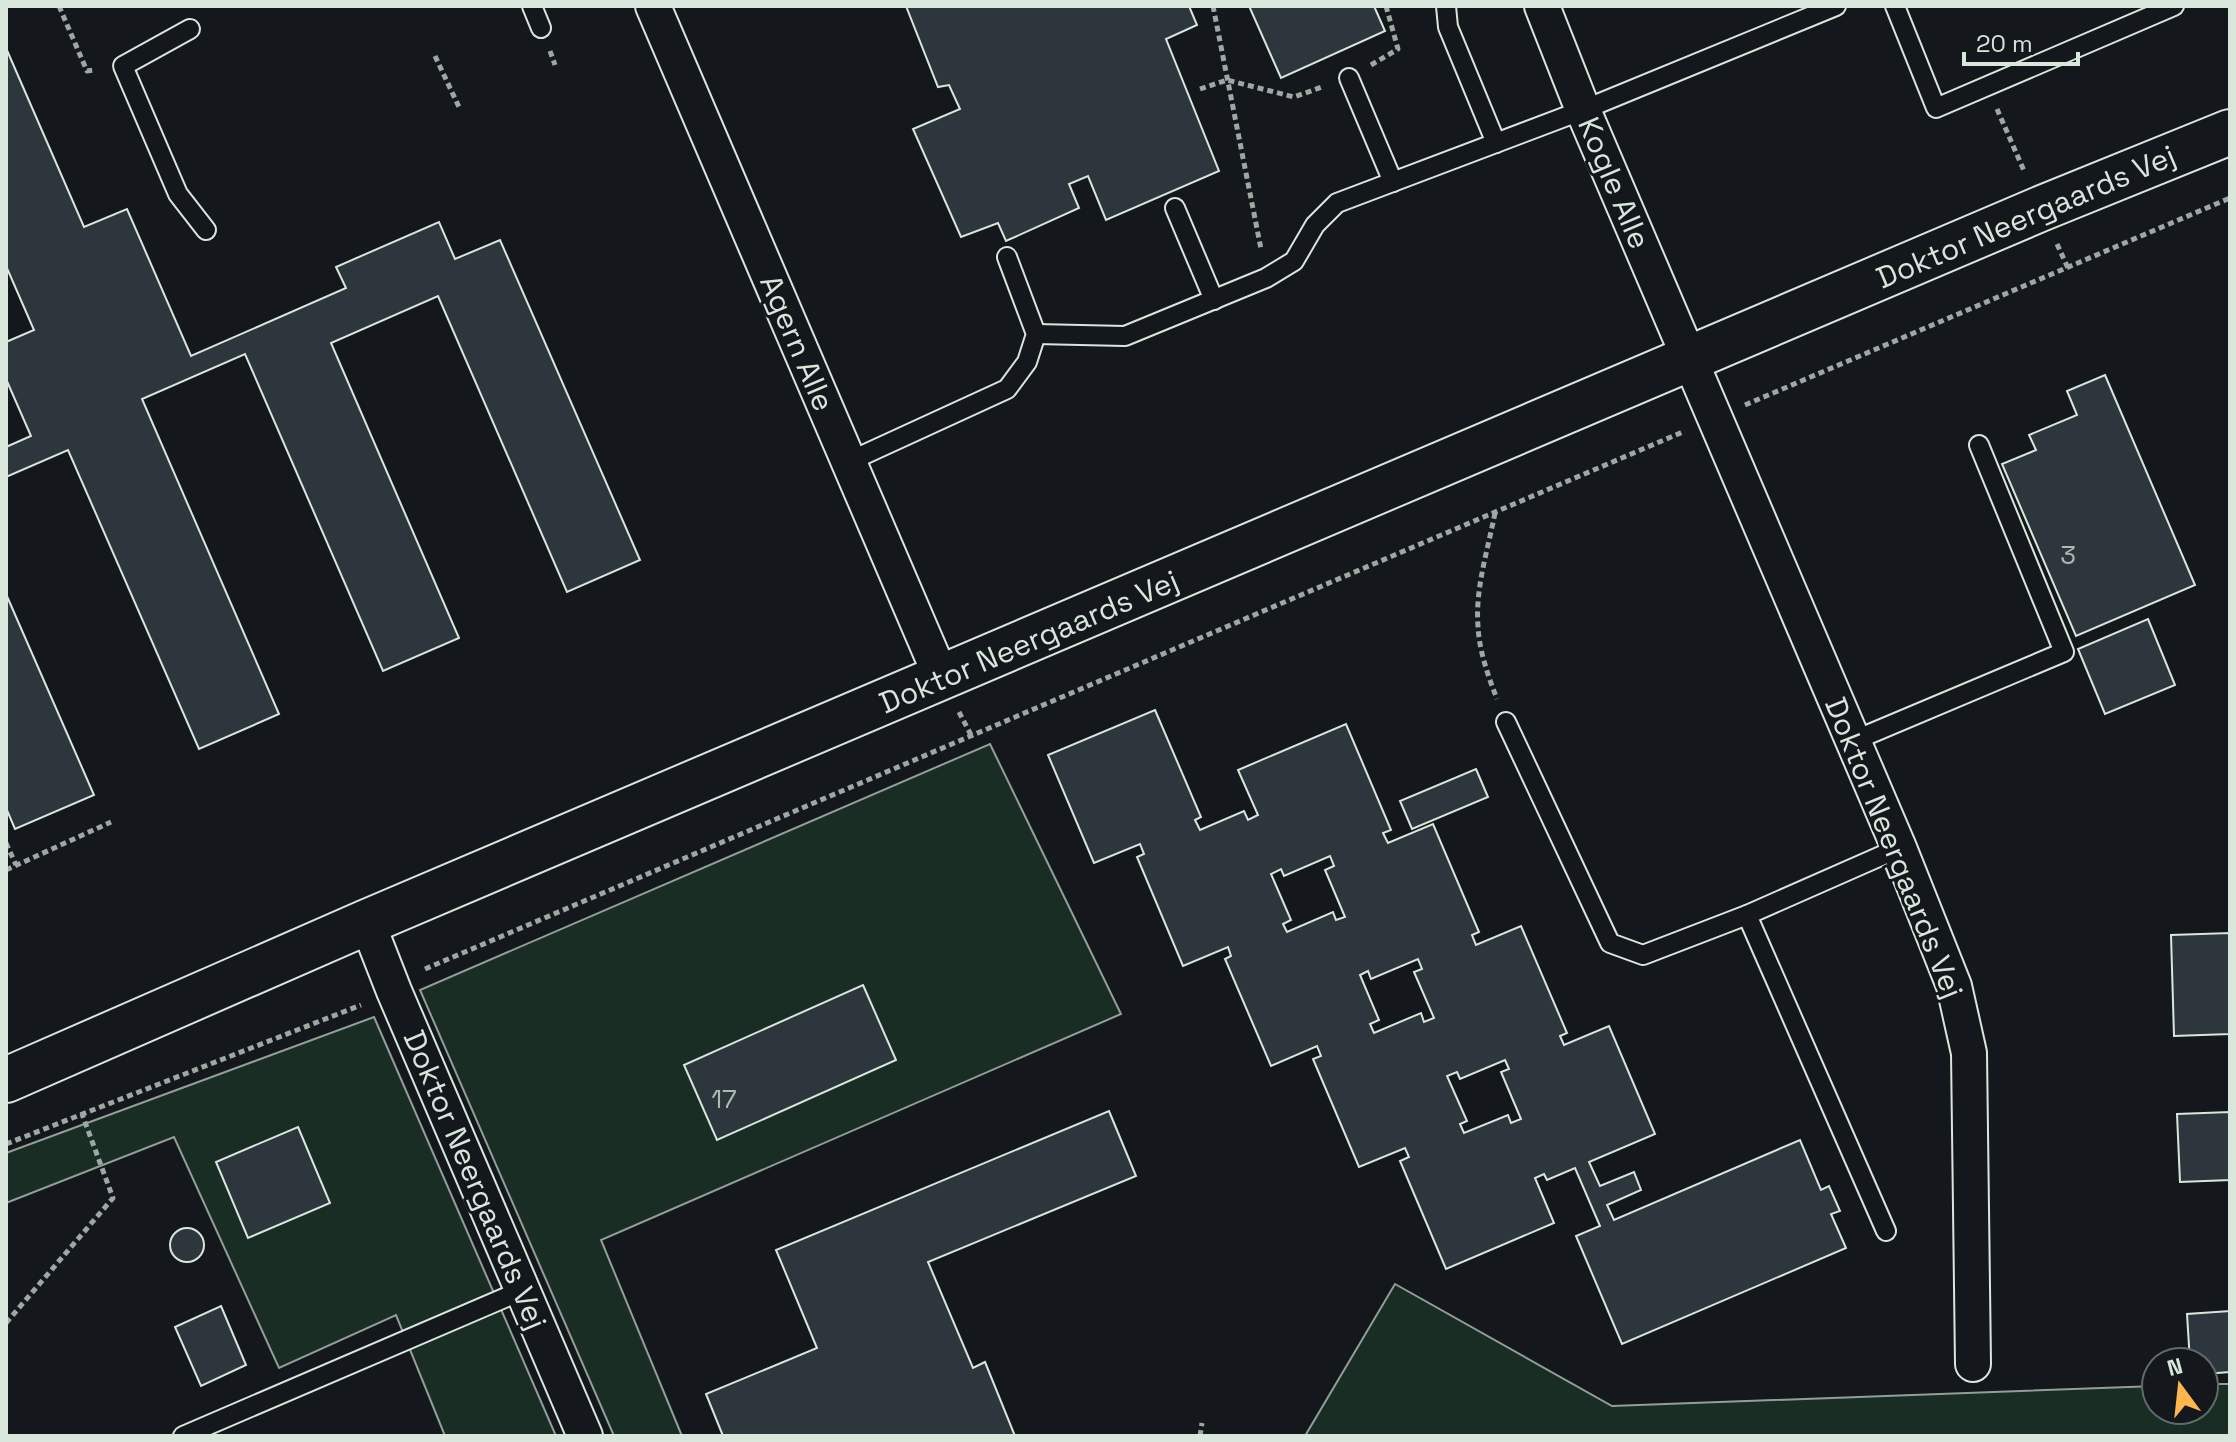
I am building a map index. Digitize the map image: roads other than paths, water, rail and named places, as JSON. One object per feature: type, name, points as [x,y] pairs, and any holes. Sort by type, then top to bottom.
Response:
[{"type":"street","name":"Agern Alle","points":[[653,6],[942,679]]},
{"type":"street","name":"Kogle Alle","points":[[1542,6],[1689,360]]},
{"type":"street","name":"Doktor Neergaards Vej","points":[[6,1080],[367,922],[2040,209],[2230,132]]},
{"type":"street","name":"Doktor Neergaards Vej","points":[[1689,360],[1899,848],[1954,986],[1969,1053],[1973,1364]]},
{"type":"street","name":"Doktor Neergaards Vej","points":[[367,922],[585,1436]]},
{"type":"lane","points":[[532,6],[541,28]]},
{"type":"lane","points":[[1446,6],[1448,27],[1496,143]]},
{"type":"lane","points":[[1036,334],[1125,336],[1214,300],[1266,278],[1294,261],[1315,225],[1337,203],[1583,110],[1836,6]]},
{"type":"lane","points":[[1895,6],[1936,108],[2174,6]]},
{"type":"lane","points":[[190,29],[123,66],[178,194],[206,230]]},
{"type":"lane","points":[[1349,78],[1393,182]]},
{"type":"lane","points":[[1175,208],[1214,300]]},
{"type":"lane","points":[[848,462],[1007,389],[1027,362],[1036,334],[1007,257]]},
{"type":"lane","points":[[1853,741],[2064,652],[1979,445]]},
{"type":"lane","points":[[1506,722],[1610,943],[1643,955],[1747,915],[1899,848]]},
{"type":"lane","points":[[1747,915],[1886,1231]]},
{"type":"lane","points":[[183,1436],[523,1290]]}]
